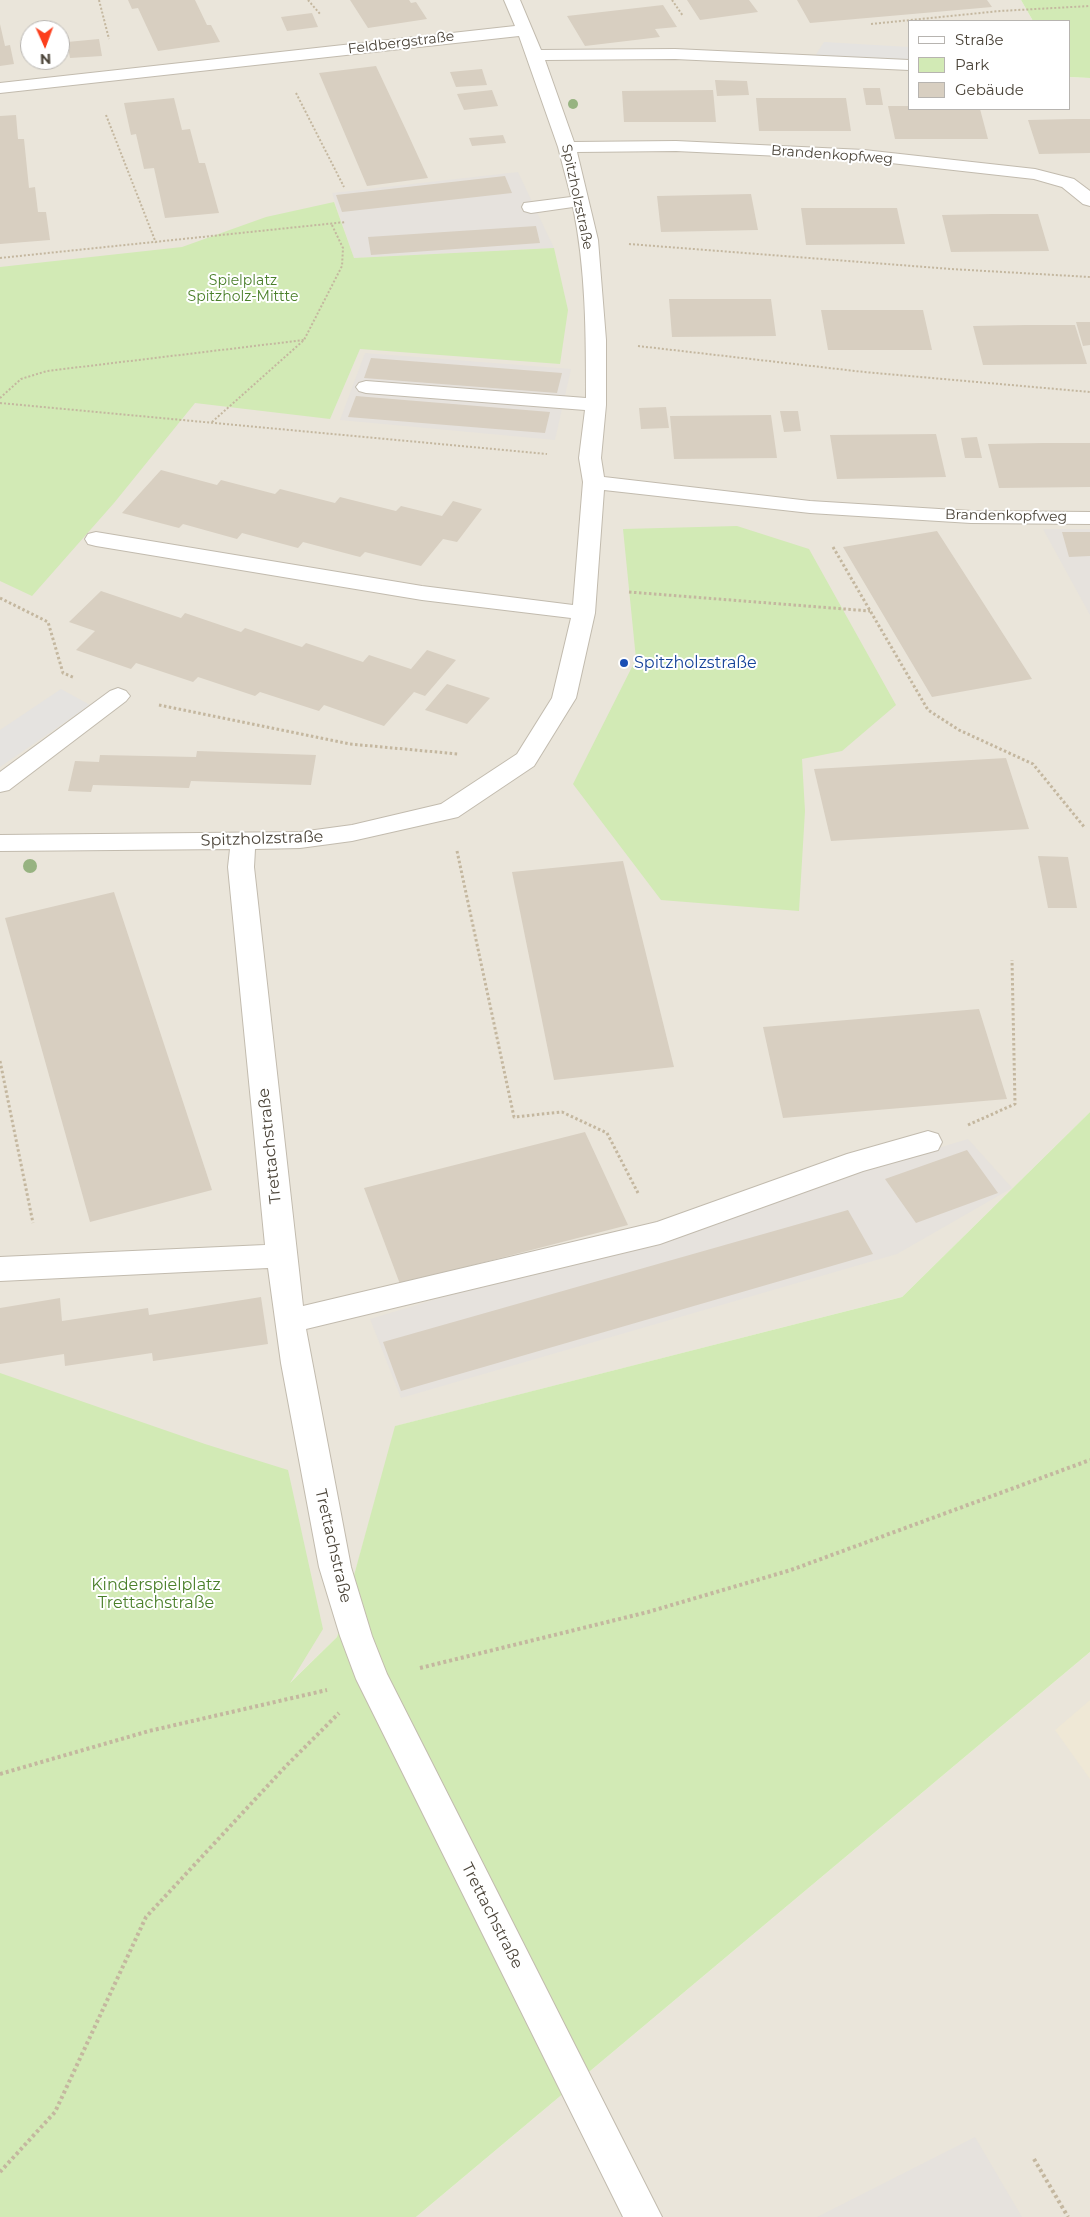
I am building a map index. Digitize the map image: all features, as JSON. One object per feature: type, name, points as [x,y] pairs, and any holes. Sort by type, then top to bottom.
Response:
[{"type":"street","name":"Spitzholzstraße","points":[[0,843],[300,840],[352,834],[449,811],[526,760],[564,698],[584,613],[594,482],[590,458],[596,405],[596,340],[589,240],[567,147],[535,55],[512,0]]},
{"type":"street","name":"Feldbergstraße","points":[[0,88],[525,30]]},
{"type":"street","points":[[535,55],[609,51],[710,53],[908,65]]},
{"type":"street","name":"Brandenkopfweg","points":[[567,147],[676,146],[864,155],[1075,178],[1090,200]]},
{"type":"street","points":[[531,207],[581,201]]},
{"type":"street","points":[[366,387],[596,405]]},
{"type":"street","name":"Brandenkopfweg","points":[[594,482],[810,507],[971,517],[1090,518]]},
{"type":"street","points":[[96,539],[422,593],[584,613]]},
{"type":"street","points":[[0,784],[118,696]]},
{"type":"street","name":"Trettachstraße","points":[[243,841],[241,867],[281,1256],[290,1321],[335,1567],[356,1636],[373,1679],[643,2217]]},
{"type":"street","points":[[290,1321],[660,1233],[857,1162],[928,1142]]},
{"type":"street","points":[[0,1269],[281,1256]]},
{"type":"path","points":[[1000,12],[1090,6]]},
{"type":"path","points":[[277,57],[344,187]]},
{"type":"path","points":[[92,79],[156,243]]},
{"type":"path","points":[[0,258],[346,222]]},
{"type":"path","points":[[212,423],[304,340],[342,266],[342,248],[331,223]]},
{"type":"path","points":[[589,240],[941,268],[1090,277]]},
{"type":"path","points":[[0,398],[21,379],[47,371],[304,340]]},
{"type":"path","points":[[596,340],[754,361],[964,383],[1090,392]]},
{"type":"path","points":[[0,403],[590,458]]},
{"type":"path","points":[[810,507],[928,710],[959,730],[1033,764],[1084,828]]},
{"type":"path","points":[[586,588],[870,611]]},
{"type":"path","points":[[0,598],[48,622],[63,673],[118,696],[350,744],[526,760]]},
{"type":"path","points":[[449,811],[514,1117],[562,1112],[607,1133],[660,1233]]},
{"type":"path","points":[[928,1142],[1015,1104],[1012,960]]},
{"type":"path","points":[[0,1061],[42,1267]]},
{"type":"path","points":[[0,1774],[149,1731],[648,1612],[792,1570],[1090,1460]]},
{"type":"path","points":[[0,2172],[55,2112],[146,1917],[286,1766],[373,1679]]},
{"type":"path","points":[[1034,2159],[1068,2217]]},
{"type":"shaded area","points":[[0,0],[1021,0],[1032,20],[908,20],[908,110],[1070,110],[1070,77],[1090,78],[1090,1112],[902,1297],[396,1426],[337,1637],[251,1721],[0,1785]]},
{"type":"shaded area","points":[[824,42],[908,47],[908,61],[815,56]]},
{"type":"shaded area","points":[[518,172],[554,248],[354,258],[332,193]]},
{"type":"shaded area","points":[[365,353],[571,369],[555,440],[340,420]]},
{"type":"shaded area","points":[[1043,529],[1090,529],[1090,615]]},
{"type":"shaded area","points":[[61,689],[90,705],[0,767],[0,730]]},
{"type":"shaded area","points":[[968,1139],[1012,1188],[897,1254],[401,1398],[370,1319]]},
{"type":"shaded area","points":[[1090,1652],[1090,2217],[416,2217]]},
{"type":"shaded area","points":[[1090,1700],[1090,1779],[1055,1730]]},
{"type":"shaded area","points":[[975,2137],[1022,2217],[817,2217]]},
{"type":"green space","points":[[1021,0],[1090,0],[1090,78],[1070,77],[1070,20],[1032,20]]},
{"type":"green space","name":"Spielplatz Spitzholz-Mittte","points":[[334,202],[354,258],[554,248],[568,310],[560,364],[360,349],[330,419],[195,403],[114,503],[32,596],[0,581],[0,267],[182,247],[266,217]]},
{"type":"green space","points":[[737,526],[809,549],[896,705],[842,751],[802,759],[805,811],[799,911],[661,900],[573,784],[636,659],[623,529]]},
{"type":"green space","name":"Kinderspielplatz Trettachstraße","points":[[1090,1112],[1090,1652],[416,2217],[0,2217],[0,1373],[205,1444],[288,1470],[323,1629],[290,1683],[337,1637],[395,1426],[902,1297]]},
{"type":"building","points":[[128,0],[195,0],[207,25],[211,25],[220,42],[158,51],[138,8],[132,9]]},
{"type":"building","points":[[350,0],[409,0],[411,3],[416,2],[427,19],[368,28]]},
{"type":"building","points":[[687,0],[749,0],[758,12],[700,20]]},
{"type":"building","points":[[797,0],[987,0],[992,7],[810,23]]},
{"type":"building","points":[[663,5],[677,27],[655,29],[660,37],[585,46],[567,16]]},
{"type":"building","points":[[312,13],[318,27],[287,31],[281,17]]},
{"type":"building","points":[[0,24],[5,46],[10,45],[14,64],[0,66]]},
{"type":"building","points":[[99,39],[102,56],[70,58],[70,42]]},
{"type":"building","points":[[376,66],[428,178],[367,186],[319,73]]},
{"type":"building","points":[[482,69],[487,85],[456,87],[450,72]]},
{"type":"building","points":[[715,80],[747,81],[749,95],[717,96]]},
{"type":"building","points":[[863,88],[880,88],[883,105],[866,105]]},
{"type":"building","points":[[492,90],[498,106],[464,110],[457,94]]},
{"type":"building","points":[[713,90],[716,122],[624,122],[622,91]]},
{"type":"building","points":[[174,98],[182,130],[190,129],[199,163],[205,163],[219,213],[165,218],[154,168],[144,169],[136,134],[131,135],[124,103]]},
{"type":"building","points":[[756,98],[846,98],[851,131],[759,131]]},
{"type":"building","points":[[888,106],[908,106],[908,110],[980,110],[988,139],[895,139]]},
{"type":"building","points":[[16,115],[18,139],[24,139],[29,188],[35,187],[38,212],[46,212],[50,240],[0,244],[0,116]]},
{"type":"building","points":[[1090,119],[1090,153],[1039,154],[1028,120]]},
{"type":"building","points":[[503,135],[506,143],[472,146],[469,138]]},
{"type":"building","points":[[505,176],[512,193],[342,212],[336,195]]},
{"type":"building","points":[[751,194],[758,230],[661,232],[657,196]]},
{"type":"building","points":[[801,208],[897,208],[905,244],[806,245]]},
{"type":"building","points":[[1038,214],[1049,251],[951,252],[942,215]]},
{"type":"building","points":[[536,226],[540,243],[371,255],[368,237]]},
{"type":"building","points":[[669,299],[771,299],[776,336],[672,337]]},
{"type":"building","points":[[821,310],[923,310],[932,350],[828,350]]},
{"type":"building","points":[[1076,322],[1090,322],[1090,345],[1083,346]]},
{"type":"building","points":[[1075,325],[1087,364],[983,365],[973,326]]},
{"type":"building","points":[[371,358],[562,373],[557,393],[364,378]]},
{"type":"building","points":[[356,396],[550,412],[545,433],[348,417]]},
{"type":"building","points":[[666,407],[669,428],[641,429],[639,408]]},
{"type":"building","points":[[780,411],[798,411],[801,431],[784,432]]},
{"type":"building","points":[[771,415],[777,458],[674,459],[670,416]]},
{"type":"building","points":[[936,434],[946,477],[837,479],[830,435]]},
{"type":"building","points":[[977,437],[982,458],[965,458],[961,438]]},
{"type":"building","points":[[1090,443],[1090,487],[999,488],[988,444]]},
{"type":"building","points":[[161,470],[217,485],[221,480],[275,494],[280,489],[335,503],[340,497],[396,511],[401,506],[442,516],[453,501],[482,509],[457,542],[443,539],[421,566],[365,552],[360,557],[303,542],[298,548],[242,533],[237,539],[183,524],[179,528],[122,513]]},
{"type":"building","points":[[937,531],[1032,679],[932,697],[843,547]]},
{"type":"building","points":[[1062,532],[1090,532],[1090,556],[1069,557]]},
{"type":"building","points":[[101,591],[181,618],[185,613],[241,632],[245,628],[302,647],[306,643],[363,662],[369,655],[411,669],[427,650],[456,660],[425,696],[414,692],[384,726],[324,705],[319,711],[260,692],[255,696],[198,677],[193,682],[136,663],[131,669],[76,650],[95,631],[69,622]]},
{"type":"building","points":[[447,684],[490,698],[467,724],[425,710]]},
{"type":"building","points":[[197,751],[316,755],[311,785],[191,781],[189,788],[93,785],[91,792],[68,791],[75,761],[99,762],[100,755],[196,757]]},
{"type":"building","points":[[1006,758],[1029,829],[831,841],[814,769]]},
{"type":"building","points":[[1038,856],[1068,857],[1077,908],[1048,908]]},
{"type":"building","points":[[623,861],[674,1067],[554,1080],[512,872]]},
{"type":"building","points":[[114,892],[212,1190],[90,1222],[5,918]]},
{"type":"building","points":[[979,1009],[1007,1099],[783,1118],[763,1027]]},
{"type":"building","points":[[585,1132],[628,1225],[400,1284],[364,1188]]},
{"type":"building","points":[[967,1150],[998,1193],[916,1223],[885,1179]]},
{"type":"building","points":[[848,1210],[873,1254],[401,1391],[383,1342]]},
{"type":"building","points":[[261,1297],[268,1344],[153,1361],[152,1353],[65,1366],[64,1354],[0,1364],[0,1308],[60,1298],[62,1321],[148,1308],[149,1315]]},
{"type":"place","name":"Spitzholzstraße","points":[[624,663]]}]
